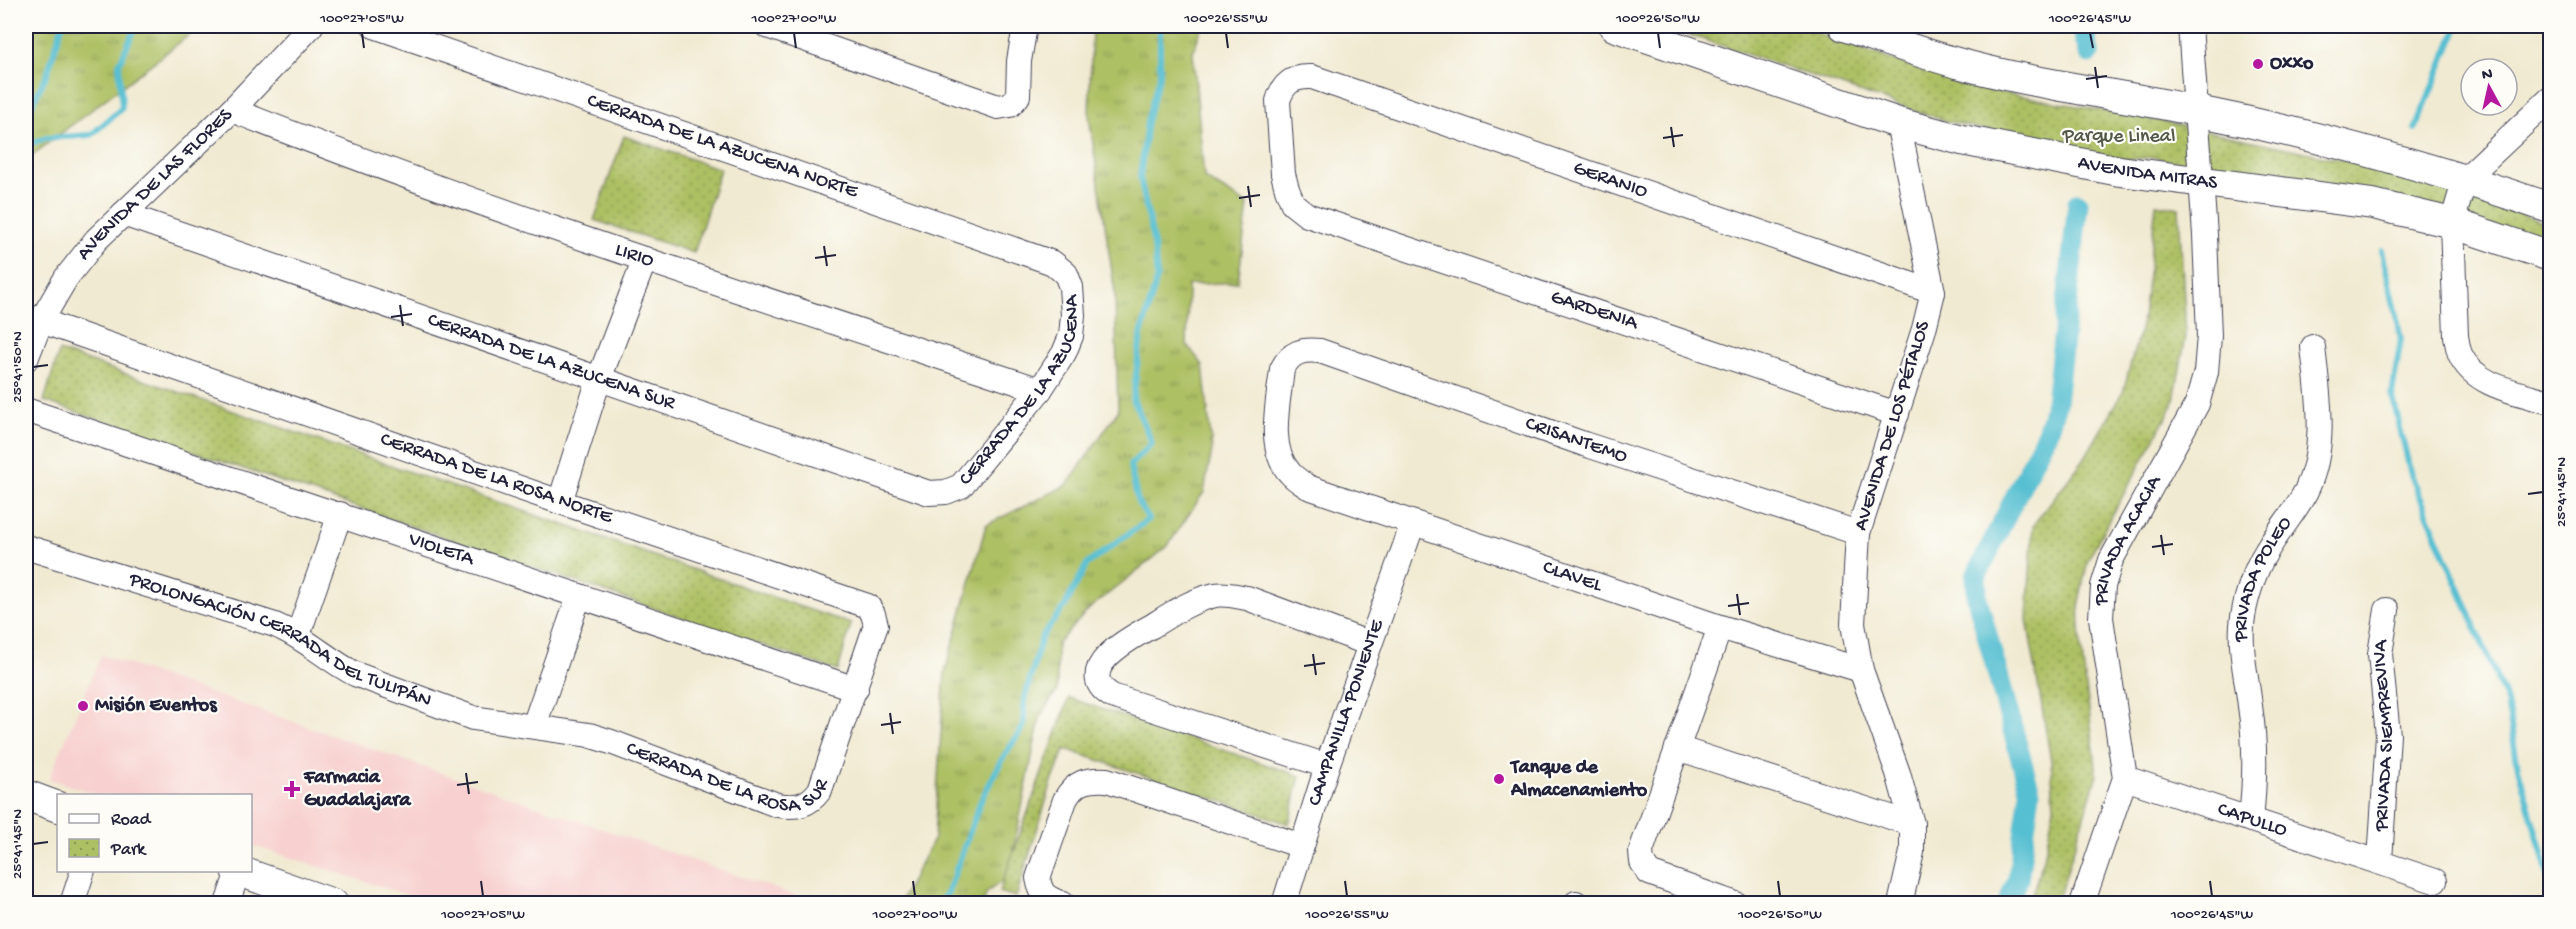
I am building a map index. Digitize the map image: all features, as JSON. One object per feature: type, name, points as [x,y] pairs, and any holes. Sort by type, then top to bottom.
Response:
[{"type":"street","name":"AVENIDA DE LAS FLORES","points":[[26,360],[41,321],[66,278],[96,240],[232,110],[311,26]]},
{"type":"street","name":"CERRADA DE LA AZUCENA NORTE","points":[[374,26],[1053,263],[1066,274]]},
{"type":"street","points":[[767,26],[998,107],[1010,105],[1018,96],[1019,61],[1025,26]]},
{"type":"street","name":"AVENIDA MITRAS","points":[[1614,26],[1898,123],[1962,140],[2054,159],[2201,182],[2373,204],[2452,223],[2550,256]]},
{"type":"street","name":"PRIVADA ACACIA","points":[[2082,903],[2125,778],[2101,618],[2103,586],[2111,560],[2197,404],[2206,372],[2209,336],[2190,26]]},
{"type":"street","points":[[1859,28],[1960,64],[2054,86],[2194,110],[2333,141],[2465,178],[2550,208]]},
{"type":"street","name":"GERANIO","points":[[1293,204],[1283,174],[1278,101],[1281,90],[1287,82],[1299,76],[1312,77],[1933,292]]},
{"type":"street","points":[[2550,99],[2465,178],[2452,223],[2456,336],[2460,354],[2469,367],[2482,379],[2550,402]]},
{"type":"street","name":"LIRIO","points":[[232,110],[340,153],[1040,390]]},
{"type":"street","name":"AVENIDA DE LOS PÉTALOS","points":[[1898,123],[1933,292],[1924,329],[1858,533],[1853,624],[1861,670],[1898,773],[1912,824],[1912,852],[1900,903]]},
{"type":"street","name":"GARDENIA","points":[[1293,204],[1307,215],[1323,221],[1897,414]]},
{"type":"street","name":"CERRADA DE LA AZUCENA SUR","points":[[123,214],[929,493],[946,492]]},
{"type":"street","points":[[560,502],[599,379],[645,258]]},
{"type":"street","name":"CERRADA DE LA AZUCENA","points":[[946,492],[961,486],[1040,390],[1064,353],[1071,336],[1073,315],[1071,286],[1066,274]]},
{"type":"street","name":"CERRADA DE LA ROSA NORTE","points":[[41,321],[560,502],[868,606],[876,625],[856,689]]},
{"type":"street","name":"PRIVADA POLEO","points":[[2251,820],[2256,772],[2251,708],[2243,663],[2242,624],[2252,586],[2264,554],[2306,491],[2316,464],[2320,439],[2320,414],[2313,348]]},
{"type":"street","name":"CRISANTEMO","points":[[1288,472],[1279,451],[1276,436],[1282,369],[1287,359],[1295,352],[1320,351],[1584,444],[1858,533]]},
{"type":"street","name":"VIOLETA","points":[[26,410],[856,689]]},
{"type":"street","name":"CLAVEL","points":[[1288,472],[1308,487],[1720,627],[1861,670]]},
{"type":"street","points":[[298,635],[340,514]]},
{"type":"street","name":"CAMPANILLA PONIENTE","points":[[1284,903],[1327,766],[1413,523]]},
{"type":"street","name":"PROLONGACIÓN CERRADA DEL TULIPÁN","points":[[26,547],[254,618],[298,635],[336,664],[355,674],[473,718],[534,726]]},
{"type":"street","points":[[1327,766],[1112,696],[1099,684],[1097,677],[1099,667],[1114,648],[1180,609],[1217,595],[1247,598],[1370,644]]},
{"type":"street","points":[[534,726],[579,596]]},
{"type":"street","name":"PRIVADA SIEMPREVIVA","points":[[2380,861],[2388,735],[2380,654],[2387,610]]},
{"type":"street","points":[[1720,627],[1641,851],[1642,862],[1649,873],[1736,903]]},
{"type":"street","name":"CERRADA DE LA ROSA SUR","points":[[534,726],[589,735],[777,805],[791,807],[805,805],[820,790],[856,689]]},
{"type":"street","points":[[1677,748],[1912,824]]},
{"type":"street","name":"CAPULLO","points":[[2125,778],[2435,881]]},
{"type":"street","points":[[1063,903],[1046,898],[1040,890],[1038,878],[1065,800],[1071,789],[1080,782],[1093,779],[1107,780],[1301,846]]},
{"type":"street","points":[[26,795],[57,807]]},
{"type":"street","points":[[72,903],[82,872]]},
{"type":"street","points":[[227,903],[237,872]]},
{"type":"street","points":[[240,872],[333,903]]},
{"type":"shaded area","points":[[101,655],[796,896],[794,903],[432,903],[252,845],[252,794],[96,794],[49,779]]},
{"type":"green space","points":[[26,26],[201,26],[26,160]]},
{"type":"green space","points":[[1092,26],[1202,26],[1193,52],[1204,178],[1248,205],[1238,282],[1188,285],[1187,345],[1203,365],[1212,450],[1204,492],[1167,547],[1089,609],[1057,644],[1057,691],[1040,717],[1008,877],[987,892],[983,903],[899,904],[934,838],[945,672],[986,525],[1067,485],[1118,411],[1115,293],[1089,116]]},
{"type":"green space","name":"Parque Lineal","points":[[1663,26],[1798,26],[1962,85],[2165,122],[2398,172],[2550,224],[2550,245],[2220,177],[2155,157],[2117,160],[1946,121]]},
{"type":"green space","points":[[624,136],[720,169],[694,253],[594,220]]},
{"type":"green space","points":[[2156,204],[2179,208],[2186,336],[2173,405],[2088,559],[2079,602],[2081,646],[2097,775],[2057,903],[2029,903],[2044,858],[2054,807],[2051,761],[2027,619],[2033,525],[2084,459],[2123,392],[2143,318]]},
{"type":"green space","points":[[59,351],[851,624],[838,671],[44,401]]},
{"type":"green space","points":[[1069,698],[1300,776],[1289,824],[1065,749],[1052,782],[1016,897],[999,892]]},
{"type":"waterway","points":[[26,117],[47,74],[62,26]]},
{"type":"waterway","points":[[26,145],[46,138],[91,135],[122,108],[119,64],[136,26]]},
{"type":"waterway","points":[[938,904],[948,892],[981,800],[1004,756],[1024,726],[1024,701],[1042,636],[1065,606],[1087,564],[1149,519],[1138,503],[1130,465],[1152,443],[1133,399],[1141,335],[1157,278],[1154,245],[1140,177],[1147,121],[1160,74],[1160,26]]},
{"type":"waterway","points":[[2082,26],[2089,53]]},
{"type":"waterway","points":[[2415,129],[2458,26]]},
{"type":"waterway","points":[[2008,904],[2018,879],[2030,792],[1977,598],[1976,576],[2047,433],[2056,403],[2078,203]]},
{"type":"waterway","points":[[2382,250],[2401,339],[2392,394],[2411,475],[2507,702],[2518,768],[2550,882]]},
{"type":"place","name":"Oxxo","points":[[2258,64]]},
{"type":"place","name":"Misión Eventos","points":[[83,706]]},
{"type":"place","name":"Tanque de Almacenamiento","points":[[1499,779]]},
{"type":"place","name":"Farmacia Guadalajara","points":[[292,789]]}]
